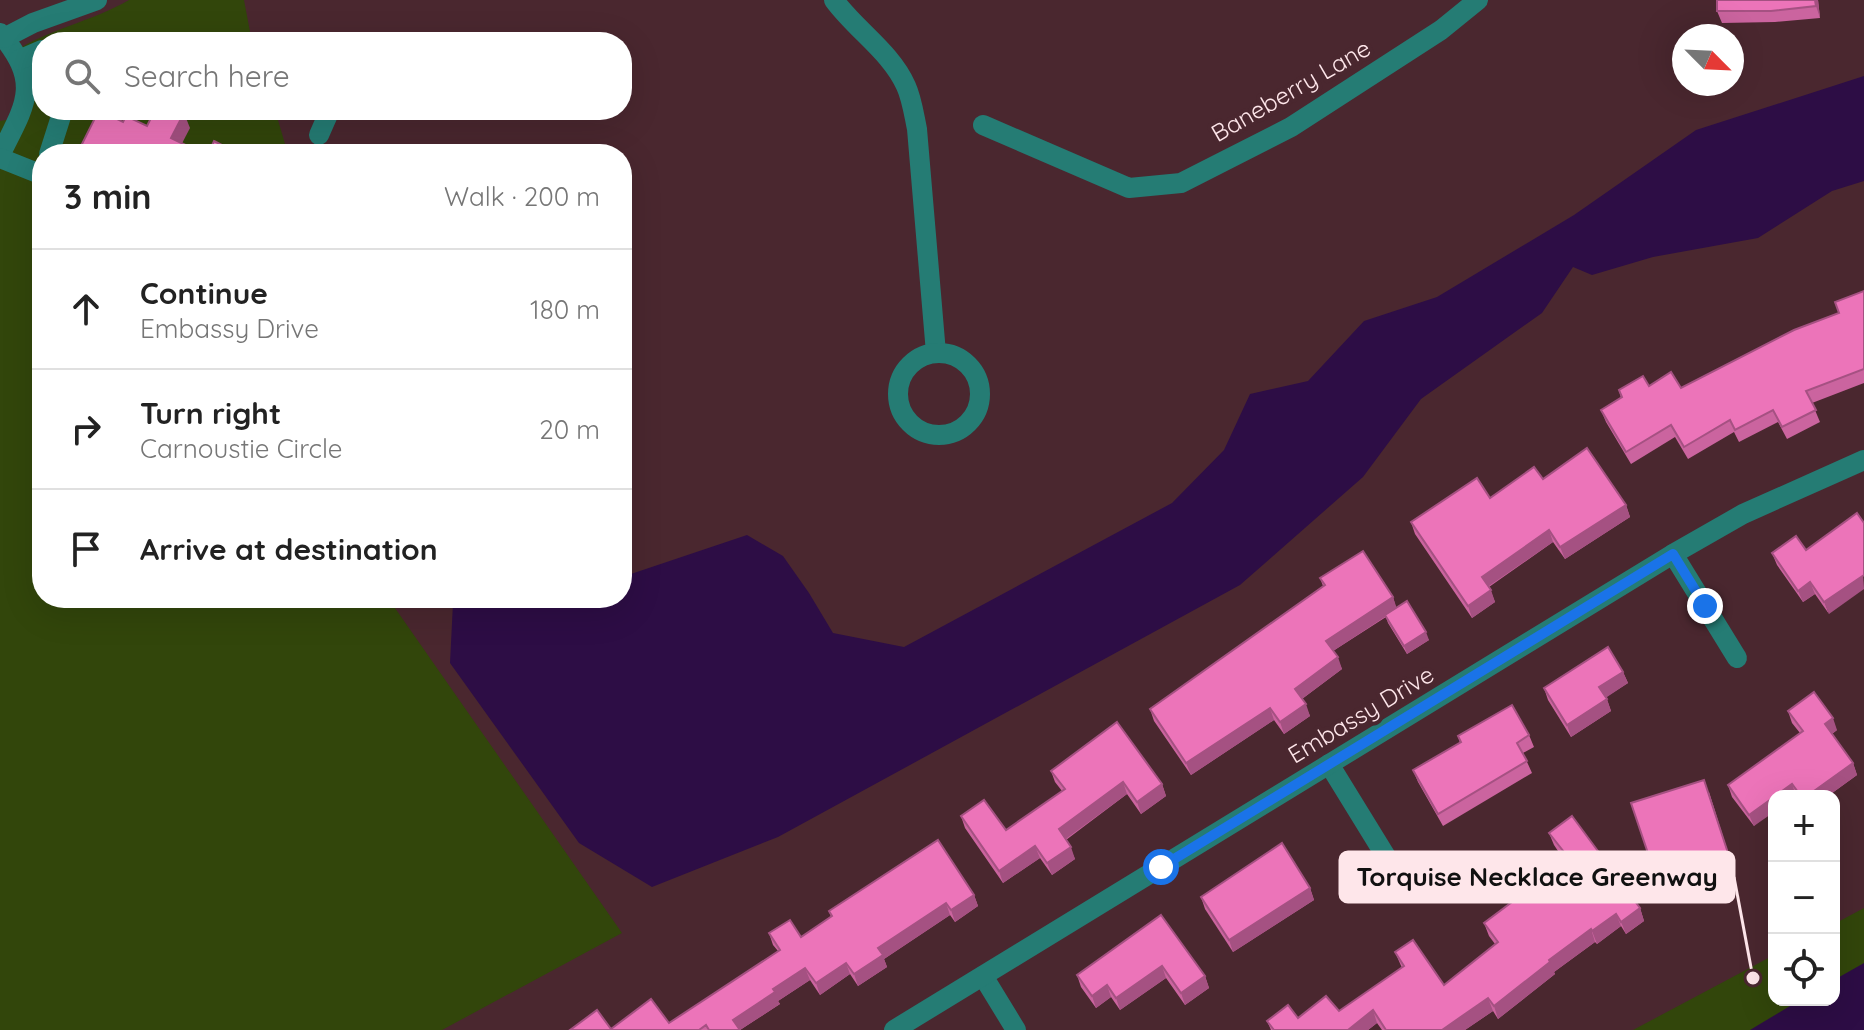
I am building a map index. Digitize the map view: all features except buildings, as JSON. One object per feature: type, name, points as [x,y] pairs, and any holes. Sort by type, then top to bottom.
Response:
[{"type":"street","points":[[32,171],[0,157],[23,109],[28,87],[19,60],[2,35],[97,0]]},
{"type":"street","points":[[834,0],[895,69],[906,86],[912,106],[936,353]]},
{"type":"street","name":"Baneberry Lane","points":[[983,125],[1129,188],[1181,183],[1291,127],[1441,30],[1478,0]]},
{"type":"street","points":[[19,60],[32,54]]},
{"type":"street","points":[[52,144],[60,120]]},
{"type":"street","points":[[319,135],[326,120]]},
{"type":"street","points":[[936,353],[959,358],[969,366],[977,377],[980,390],[975,415],[956,433],[943,436],[917,430],[906,420],[899,408],[897,394],[907,368],[918,358],[936,353]]},
{"type":"street","name":"Embassy Drive","points":[[894,1030],[1673,554],[1743,514],[1864,460]]},
{"type":"street","points":[[1673,554],[1737,658]]},
{"type":"street","points":[[1329,764],[1393,868]]},
{"type":"street","points":[[983,976],[1016,1030]]},
{"type":"green space","points":[[129,0],[244,0],[250,32],[55,32]]},
{"type":"green space","points":[[32,42],[32,120],[278,120],[285,144],[32,144],[32,608],[395,608],[622,933],[442,1030],[0,1030],[0,121],[12,119],[20,101],[12,53]]},
{"type":"green space","points":[[1864,908],[1864,975],[1840,992],[1840,934],[1840,921]]},
{"type":"green space","points":[[1768,958],[1768,1006],[1819,1006],[1785,1030],[1633,1030]]},
{"type":"shaded area","points":[[1864,76],[1864,181],[1832,191],[1758,238],[1653,257],[1592,275],[1573,267],[1542,313],[1421,399],[1363,477],[1240,585],[778,837],[652,887],[579,843],[450,663],[453,608],[632,608],[632,574],[747,535],[783,556],[833,633],[904,647],[1172,503],[1224,450],[1250,394],[1308,381],[1364,321],[1437,297],[1574,215],[1696,130]]},
{"type":"shaded area","points":[[1864,963],[1864,1030],[1750,1030],[1790,1006],[1840,1006],[1840,977]]},
{"type":"place","name":"Torquise Necklace Greenway","points":[[1753,978]]},
{"type":"route","points":[[1161,867],[1673,554],[1705,606]]}]
